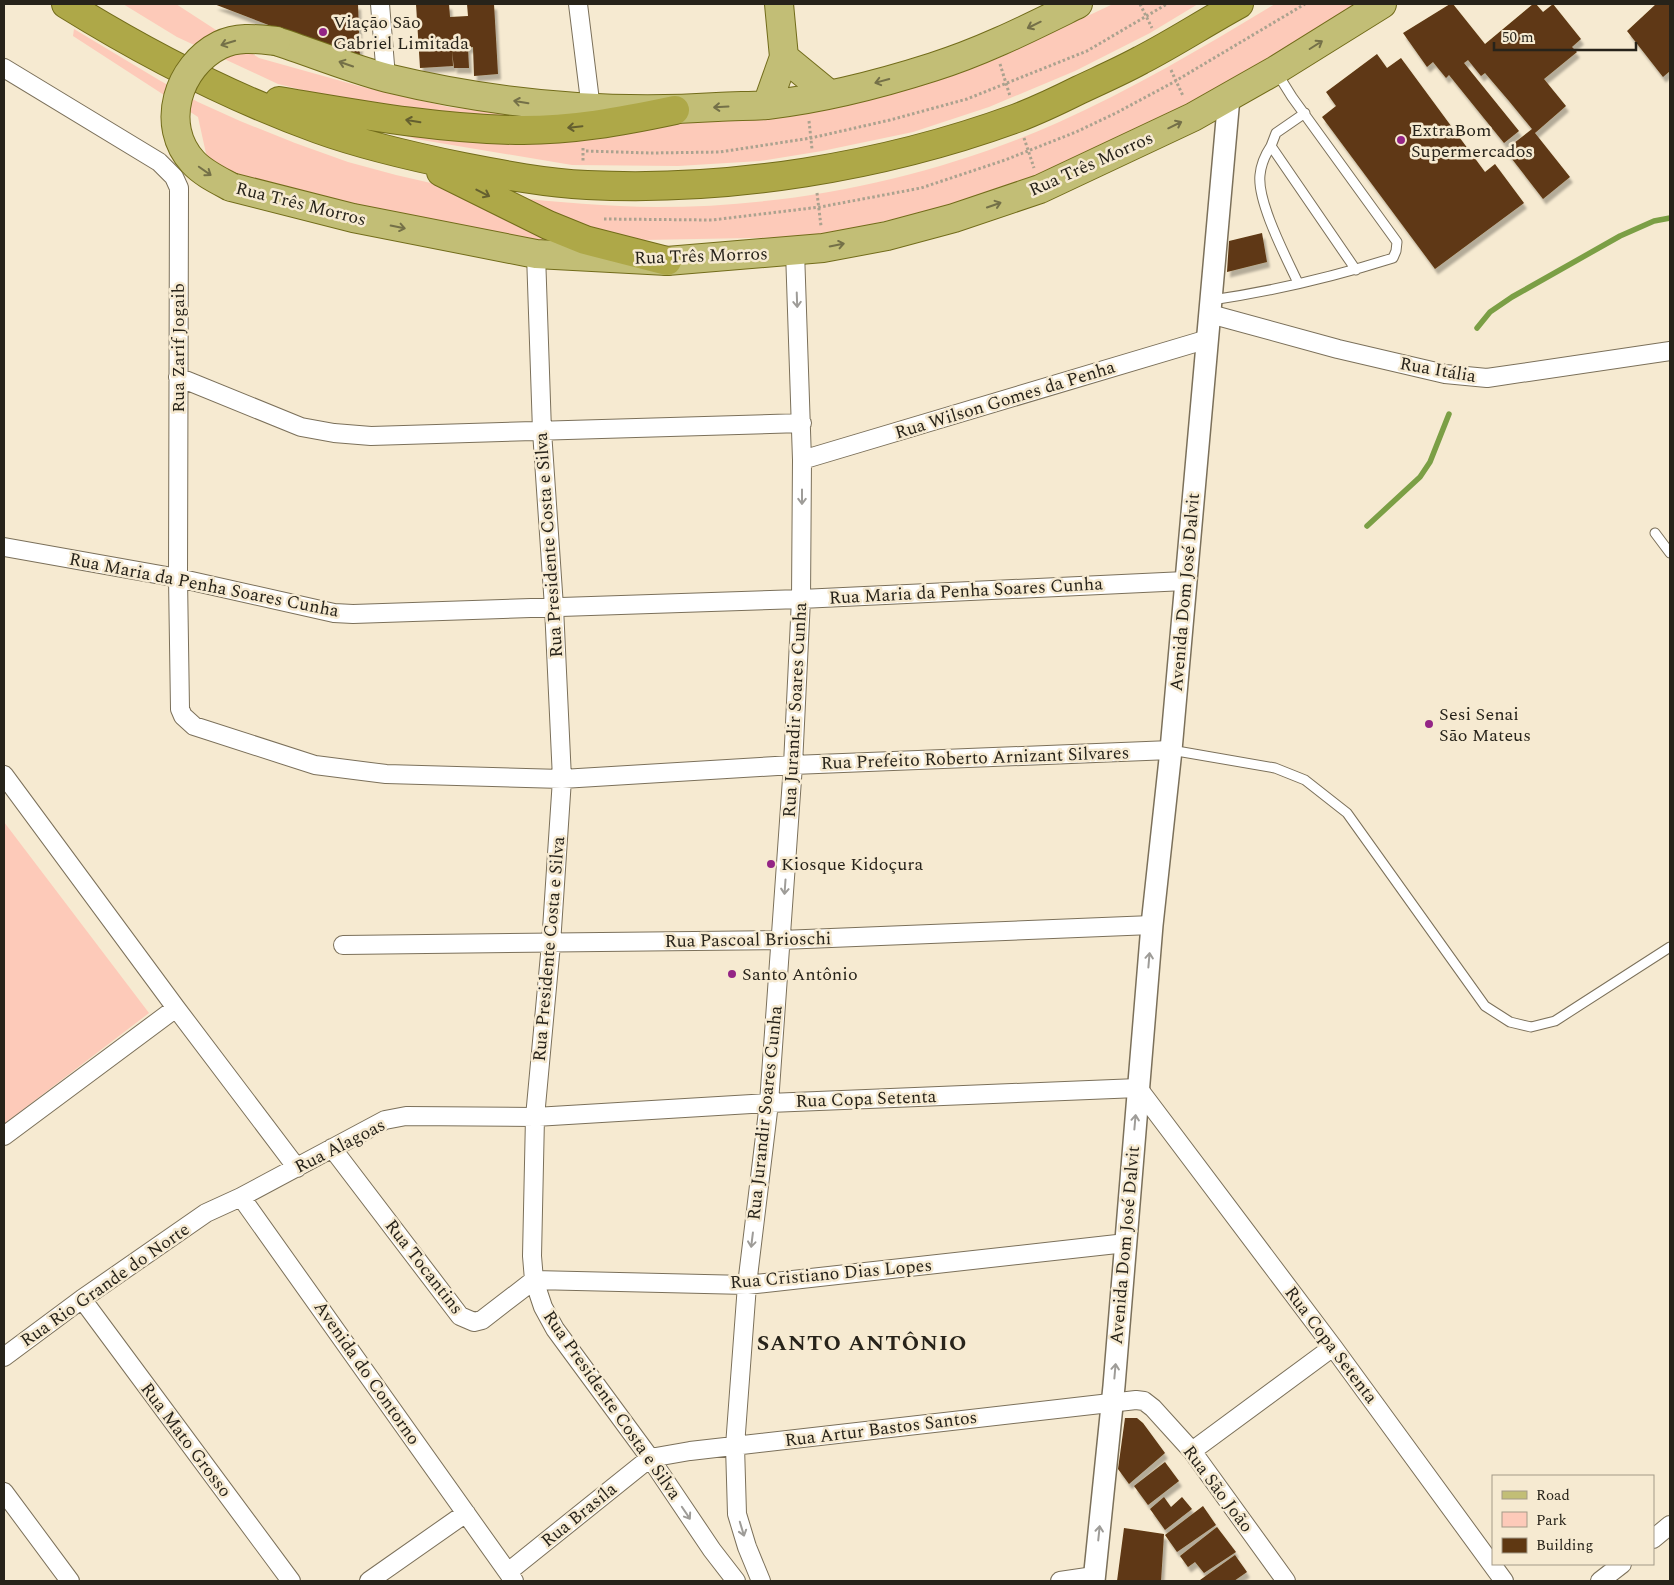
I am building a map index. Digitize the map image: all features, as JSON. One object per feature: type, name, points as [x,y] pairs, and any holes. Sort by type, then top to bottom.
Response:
[{"type":"highway","points":[[66,4],[147,51],[228,92],[318,129],[408,156],[516,178],[584,185],[628,186],[711,184],[788,174],[875,161],[951,139],[1026,114],[1142,60],[1239,4]]},
{"type":"highway","points":[[228,92],[448,127],[517,130],[580,127],[674,110]]},
{"type":"highway","points":[[408,156],[555,228],[585,240],[666,261]]},
{"type":"main road","points":[[767,104],[784,57],[779,4]]},
{"type":"main road","name":"Rua Três Morros","points":[[1078,4],[994,44],[933,67],[829,94],[767,104],[674,110],[591,109],[546,106],[462,93],[386,77],[276,41],[243,38],[221,44],[204,55],[187,74],[176,98],[176,129],[183,149],[193,163],[207,174],[231,187],[353,218],[536,254],[666,261],[795,251],[823,248],[887,236],[954,218],[1040,189],[1193,117],[1276,70],[1382,4]]},
{"type":"main road","points":[[784,57],[829,94]]},
{"type":"street","points":[[380,4],[386,77]]},
{"type":"street","points":[[578,4],[591,109]]},
{"type":"street","name":"Rua Zarif Jogaib","points":[[4,68],[159,162],[174,176],[179,188],[178,578],[180,709],[188,721]]},
{"type":"street","name":"Avenida Dom José Dalvit","points":[[1094,1579],[1112,1403],[1152,925],[1171,750],[1228,97]]},
{"type":"street","name":"Rua Jurandir Soares Cunha","points":[[761,1581],[747,1547],[737,1514],[734,1446],[747,1285],[769,1103],[793,766],[801,599],[802,460],[795,251]]},
{"type":"street","name":"Rua Presidente Costa e Silva","points":[[536,254],[542,431],[554,607],[562,778],[551,944],[535,1117],[532,1256],[534,1280],[543,1306],[555,1329],[650,1458],[703,1537],[736,1581]]},
{"type":"street","name":"Rua Itália","points":[[1211,307],[1338,349],[1445,374],[1487,378],[1670,351]]},
{"type":"street","name":"Rua Wilson Gomes da Penha","points":[[802,460],[1208,339]]},
{"type":"street","points":[[178,377],[301,427],[334,433],[371,436],[802,424]]},
{"type":"street","name":"Rua Maria da Penha Soares Cunha","points":[[4,547],[178,578],[334,612],[353,614],[801,599],[1185,581]]},
{"type":"street","name":"Rua Prefeito Roberto Arnizant Silvares","points":[[188,721],[194,726],[315,765],[386,774],[562,778],[1171,750]]},
{"type":"street","points":[[4,775],[297,1168]]},
{"type":"street","name":"Rua Pascoal Brioschi","points":[[343,945],[781,940],[1152,925]]},
{"type":"street","points":[[4,1136],[176,1008]]},
{"type":"street","name":"Rua Copa Setenta","points":[[535,1117],[769,1103],[1138,1088],[1333,1347],[1492,1565]]},
{"type":"street","name":"Rua Alagoas","points":[[241,1197],[385,1120],[406,1116],[535,1117]]},
{"type":"street","name":"Rua Tocantins","points":[[332,1148],[460,1316],[474,1322],[482,1320],[534,1280]]},
{"type":"street","name":"Rua Rio Grande do Norte","points":[[4,1357],[82,1299],[206,1213],[241,1197]]},
{"type":"street","name":"Avenida do Contorno","points":[[241,1197],[511,1577]]},
{"type":"street","name":"Rua Cristiano Dias Lopes","points":[[534,1280],[747,1285],[1126,1243]]},
{"type":"street","name":"Rua Mato Grosso","points":[[82,1299],[291,1581]]},
{"type":"street","points":[[1192,1451],[1333,1347]]},
{"type":"street","name":"Rua São João","points":[[1112,1403],[1136,1400],[1144,1401],[1153,1408],[1192,1451],[1286,1581]]},
{"type":"street","name":"Rua Artur Bastos Santos","points":[[650,1458],[734,1446],[1112,1403]]},
{"type":"street","name":"Rua Brasíla","points":[[511,1577],[650,1458]]},
{"type":"street","points":[[4,1492],[70,1581]]},
{"type":"street","points":[[369,1581],[466,1513]]},
{"type":"street","points":[[1654,1538],[1670,1525]]},
{"type":"street","name":"Rua Copa Setenta","points":[[1492,1565],[1504,1581]]},
{"type":"street","points":[[1600,1581],[1621,1565]]},
{"type":"street","points":[[1060,1581],[1094,1579]]},
{"type":"lane","points":[[1211,307],[1245,295],[1356,270],[1393,258],[1396,251],[1397,242],[1276,70]]},
{"type":"lane","points":[[1298,283],[1262,201],[1260,176],[1263,160],[1276,133],[1305,113]]},
{"type":"lane","points":[[1271,146],[1356,270]]},
{"type":"lane","points":[[1655,533],[1670,553]]},
{"type":"lane","points":[[1171,750],[1275,768],[1305,780],[1347,813],[1485,1006],[1510,1022],[1531,1027],[1555,1021],[1670,947]]},
{"type":"green space","points":[[123,4],[176,4],[259,58],[359,86],[449,107],[560,120],[374,108],[278,84],[177,37]]},
{"type":"green space","points":[[1113,4],[1198,4],[1150,33],[1075,71],[989,107],[913,132],[822,151],[760,161],[678,166],[572,165],[416,139],[373,126],[664,123],[744,120],[805,112],[935,81],[1003,56]]},
{"type":"green space","points":[[1275,4],[1359,4],[1152,124],[1073,162],[1006,188],[949,206],[842,231],[803,237],[643,240],[604,237],[507,197],[620,206],[708,206],[760,202],[811,195],[862,186],[912,174],[1010,142],[1085,110],[1168,67]]},
{"type":"green space","points":[[74,29],[198,102],[240,121],[348,162],[444,186],[564,245],[521,240],[435,225],[349,205],[222,171],[207,158],[198,117],[73,36]]},
{"type":"green space","points":[[4,822],[149,1013],[4,1124]]},
{"type":"building","name":"Viação São Gabriel Limitada","points":[[214,4],[358,4],[360,60]]},
{"type":"building","points":[[416,4],[449,4],[450,17],[468,16],[467,4],[494,4],[498,74],[474,76],[473,47],[468,48],[469,68],[454,68],[452,51],[453,66],[420,68]]},
{"type":"building","points":[[1450,4],[1453,4],[1485,44],[1533,4],[1536,4],[1543,12],[1553,4],[1581,39],[1572,47],[1577,52],[1544,79],[1566,106],[1535,133],[1570,177],[1543,199],[1505,150],[1532,129],[1509,101],[1485,73],[1481,76],[1468,60],[1464,63],[1519,131],[1504,143],[1449,75],[1446,78],[1433,62],[1427,67],[1403,33]]},
{"type":"building","points":[[1656,4],[1670,4],[1670,71],[1663,77],[1627,31]]},
{"type":"building","name":"ExtraBom Supermercados","points":[[1377,54],[1387,68],[1401,58],[1485,172],[1495,164],[1524,203],[1435,269],[1322,117],[1336,106],[1326,92]]},
{"type":"building","points":[[1262,233],[1267,262],[1227,272],[1229,241]]},
{"type":"building","points":[[1125,1418],[1137,1418],[1143,1423],[1165,1453],[1129,1484],[1118,1469]]},
{"type":"building","points":[[1165,1462],[1179,1481],[1148,1505],[1134,1486]]},
{"type":"building","points":[[1164,1497],[1171,1507],[1182,1497],[1192,1509],[1165,1530],[1150,1509]]},
{"type":"building","points":[[1203,1506],[1216,1525],[1177,1552],[1165,1535]]},
{"type":"building","points":[[1217,1527],[1236,1552],[1204,1573],[1195,1562],[1188,1567],[1180,1556]]},
{"type":"building","points":[[1124,1528],[1164,1534],[1161,1581],[1117,1581]]},
{"type":"building","points":[[1235,1555],[1247,1572],[1234,1581],[1200,1580]]},
{"type":"waterway","points":[[1477,328],[1490,312],[1512,297],[1620,236],[1654,221],[1670,218]]},
{"type":"waterway","points":[[1367,526],[1420,477],[1430,462],[1449,414]]},
{"type":"place","name":"Viação São Gabriel Limitada","points":[[323,32]]},
{"type":"place","name":"ExtraBom Supermercados","points":[[1401,140]]},
{"type":"place","name":"Sesi Senai São Mateus","points":[[1429,724]]},
{"type":"place","name":"Kiosque Kidoçura","points":[[771,864]]},
{"type":"place","name":"Santo Antônio","points":[[732,974]]},
{"type":"district","name":"SANTO ANTÔNIO","points":[[862,1343]]}]
